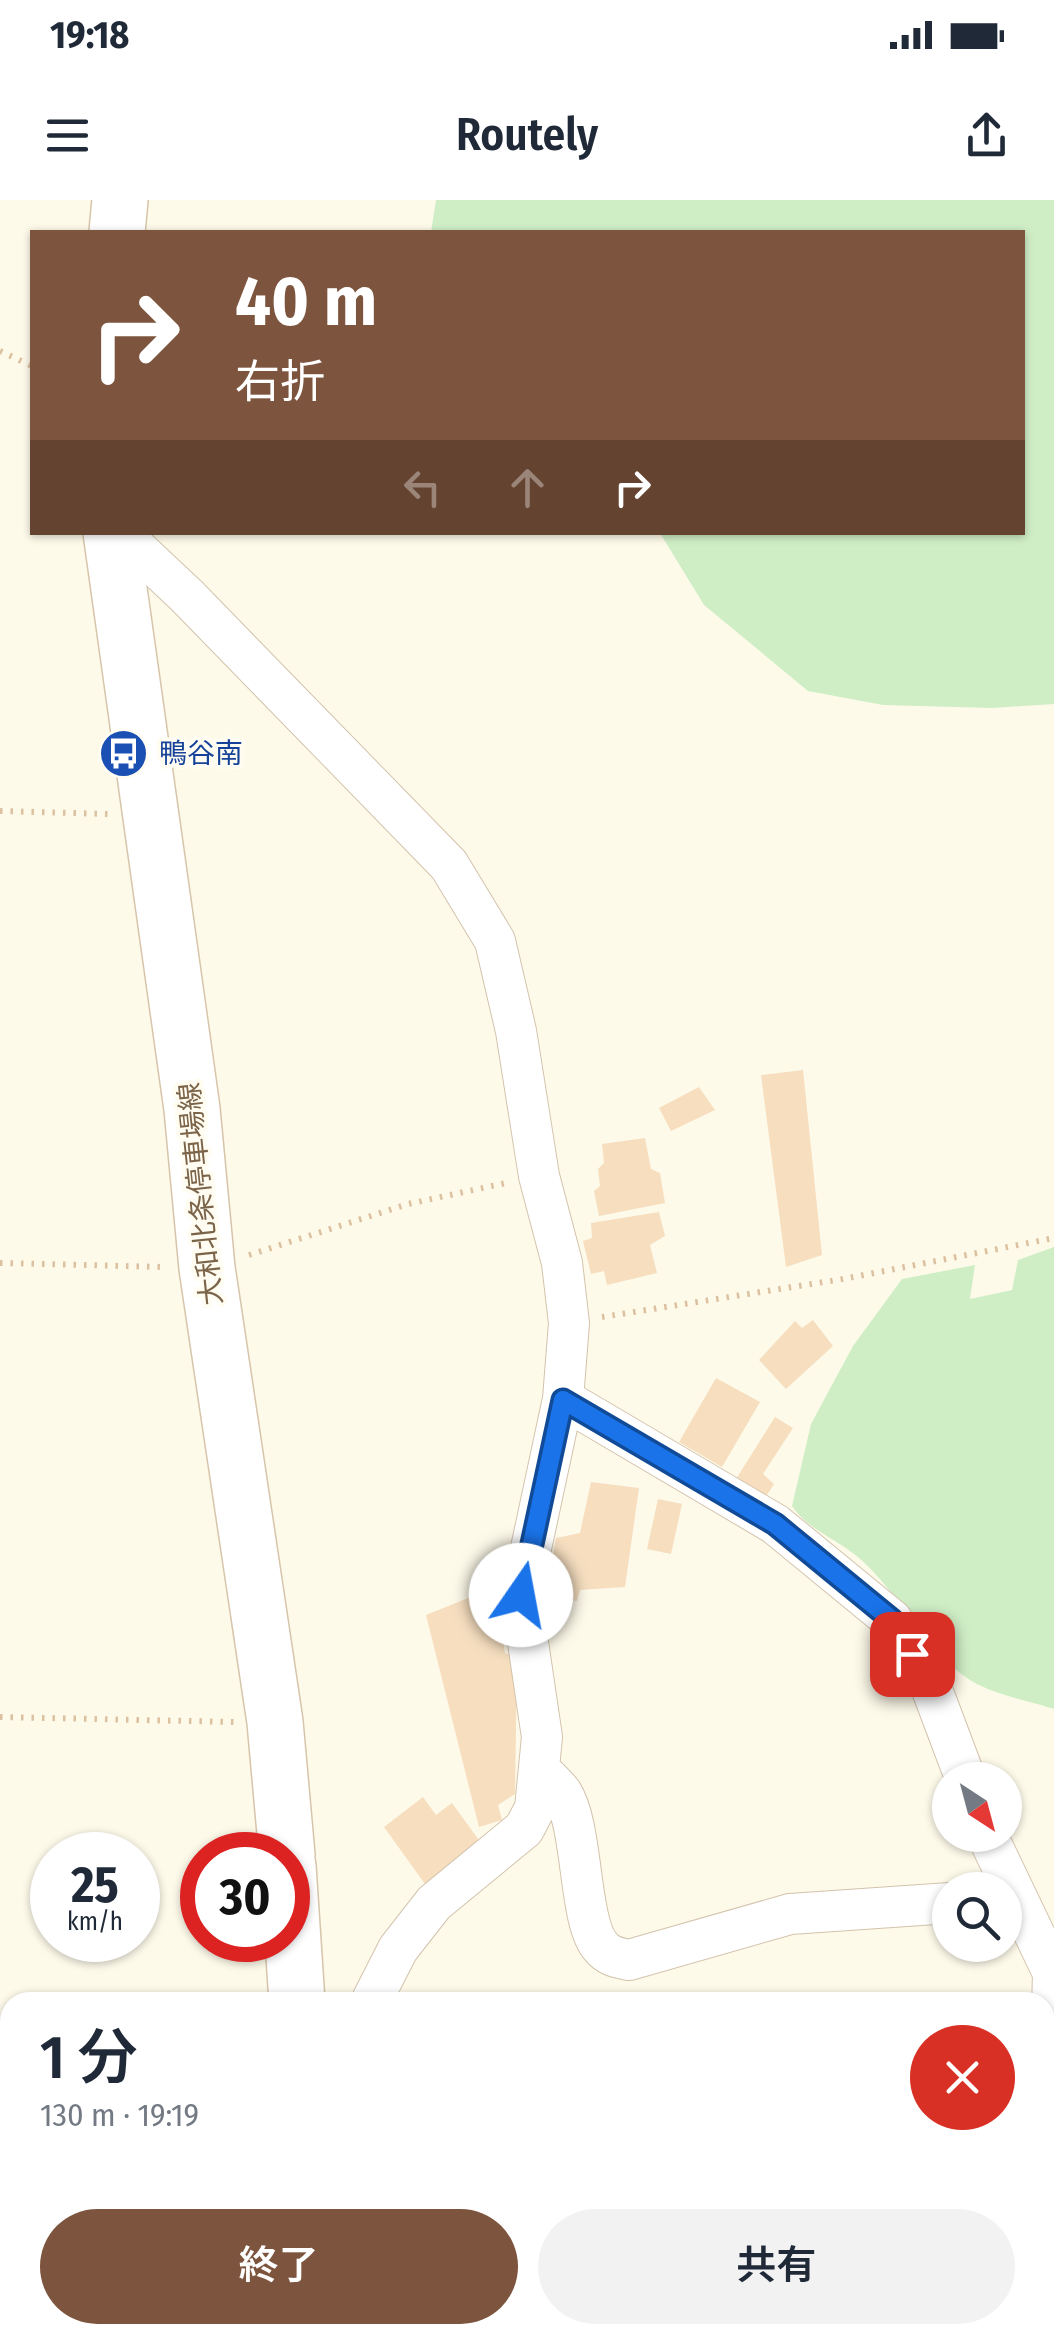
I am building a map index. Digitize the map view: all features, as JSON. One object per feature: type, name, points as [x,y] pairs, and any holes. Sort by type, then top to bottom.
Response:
[{"type":"main road","points":[[118,230],[120,200]]},
{"type":"main road","name":"大和北条停車場線","points":[[115,535],[192,1108],[207,1268],[275,1722],[284,1832]]},
{"type":"main road","points":[[294,1962],[296,1992]]},
{"type":"street","points":[[118,535],[187,596],[448,865],[495,941],[516,1030],[539,1176],[562,1263],[569,1323],[563,1400],[521,1595],[542,1738],[535,1808],[524,1829],[434,1903],[398,1948],[376,1992]]},
{"type":"street","points":[[563,1400],[775,1524],[892,1620],[931,1687],[959,1762]]},
{"type":"street","points":[[540,1770],[563,1795],[582,1868],[592,1931],[601,1948],[614,1958],[629,1960],[790,1914],[932,1904]]},
{"type":"street","points":[[1022,1917],[1053,1973],[1052,1992]]},
{"type":"path","points":[[0,351],[30,365]]},
{"type":"path","points":[[0,810],[150,815]]},
{"type":"path","points":[[0,1263],[207,1268],[408,1204],[539,1176]]},
{"type":"path","points":[[569,1323],[842,1279],[1054,1238]]},
{"type":"path","points":[[0,1717],[275,1722]]},
{"type":"green space","points":[[436,200],[1054,200],[1054,704],[992,708],[883,705],[808,691],[704,605],[661,535],[1025,535],[1025,230],[431,230]]},
{"type":"green space","points":[[1054,1247],[1054,1709],[997,1692],[967,1678],[937,1651],[874,1572],[806,1522],[792,1506],[811,1424],[853,1346],[902,1279],[975,1265],[970,1299],[1012,1290],[1018,1260]]},
{"type":"building","points":[[803,1070],[822,1255],[786,1267],[761,1075]]},
{"type":"building","points":[[699,1087],[715,1110],[671,1131],[659,1108]]},
{"type":"building","points":[[645,1138],[651,1169],[660,1173],[665,1203],[599,1216],[594,1191],[600,1186],[598,1169],[604,1163],[602,1144]]},
{"type":"building","points":[[659,1212],[665,1236],[650,1245],[657,1273],[607,1285],[604,1271],[591,1274],[583,1241],[592,1238],[591,1223]]},
{"type":"building","points":[[813,1320],[833,1346],[786,1389],[759,1360],[795,1321],[802,1328]]},
{"type":"building","points":[[716,1378],[760,1402],[722,1467],[679,1442]]},
{"type":"building","points":[[775,1417],[793,1428],[763,1474],[774,1484],[765,1498],[736,1479]]},
{"type":"building","points":[[591,1482],[639,1488],[625,1587],[580,1590],[577,1601],[553,1598],[558,1577],[549,1575],[556,1538],[580,1533]]},
{"type":"building","points":[[658,1499],[682,1504],[671,1554],[647,1549]]},
{"type":"building","points":[[478,1594],[488,1623],[500,1622],[505,1653],[517,1658],[515,1794],[498,1805],[502,1820],[479,1827],[426,1615]]},
{"type":"building","points":[[423,1797],[436,1815],[452,1803],[481,1843],[425,1884],[384,1827]]},
{"type":"place","name":"鴨谷南","points":[[124,753]]},
{"type":"route","points":[[521,1595],[563,1400],[775,1524],[892,1620],[912,1654]]}]
